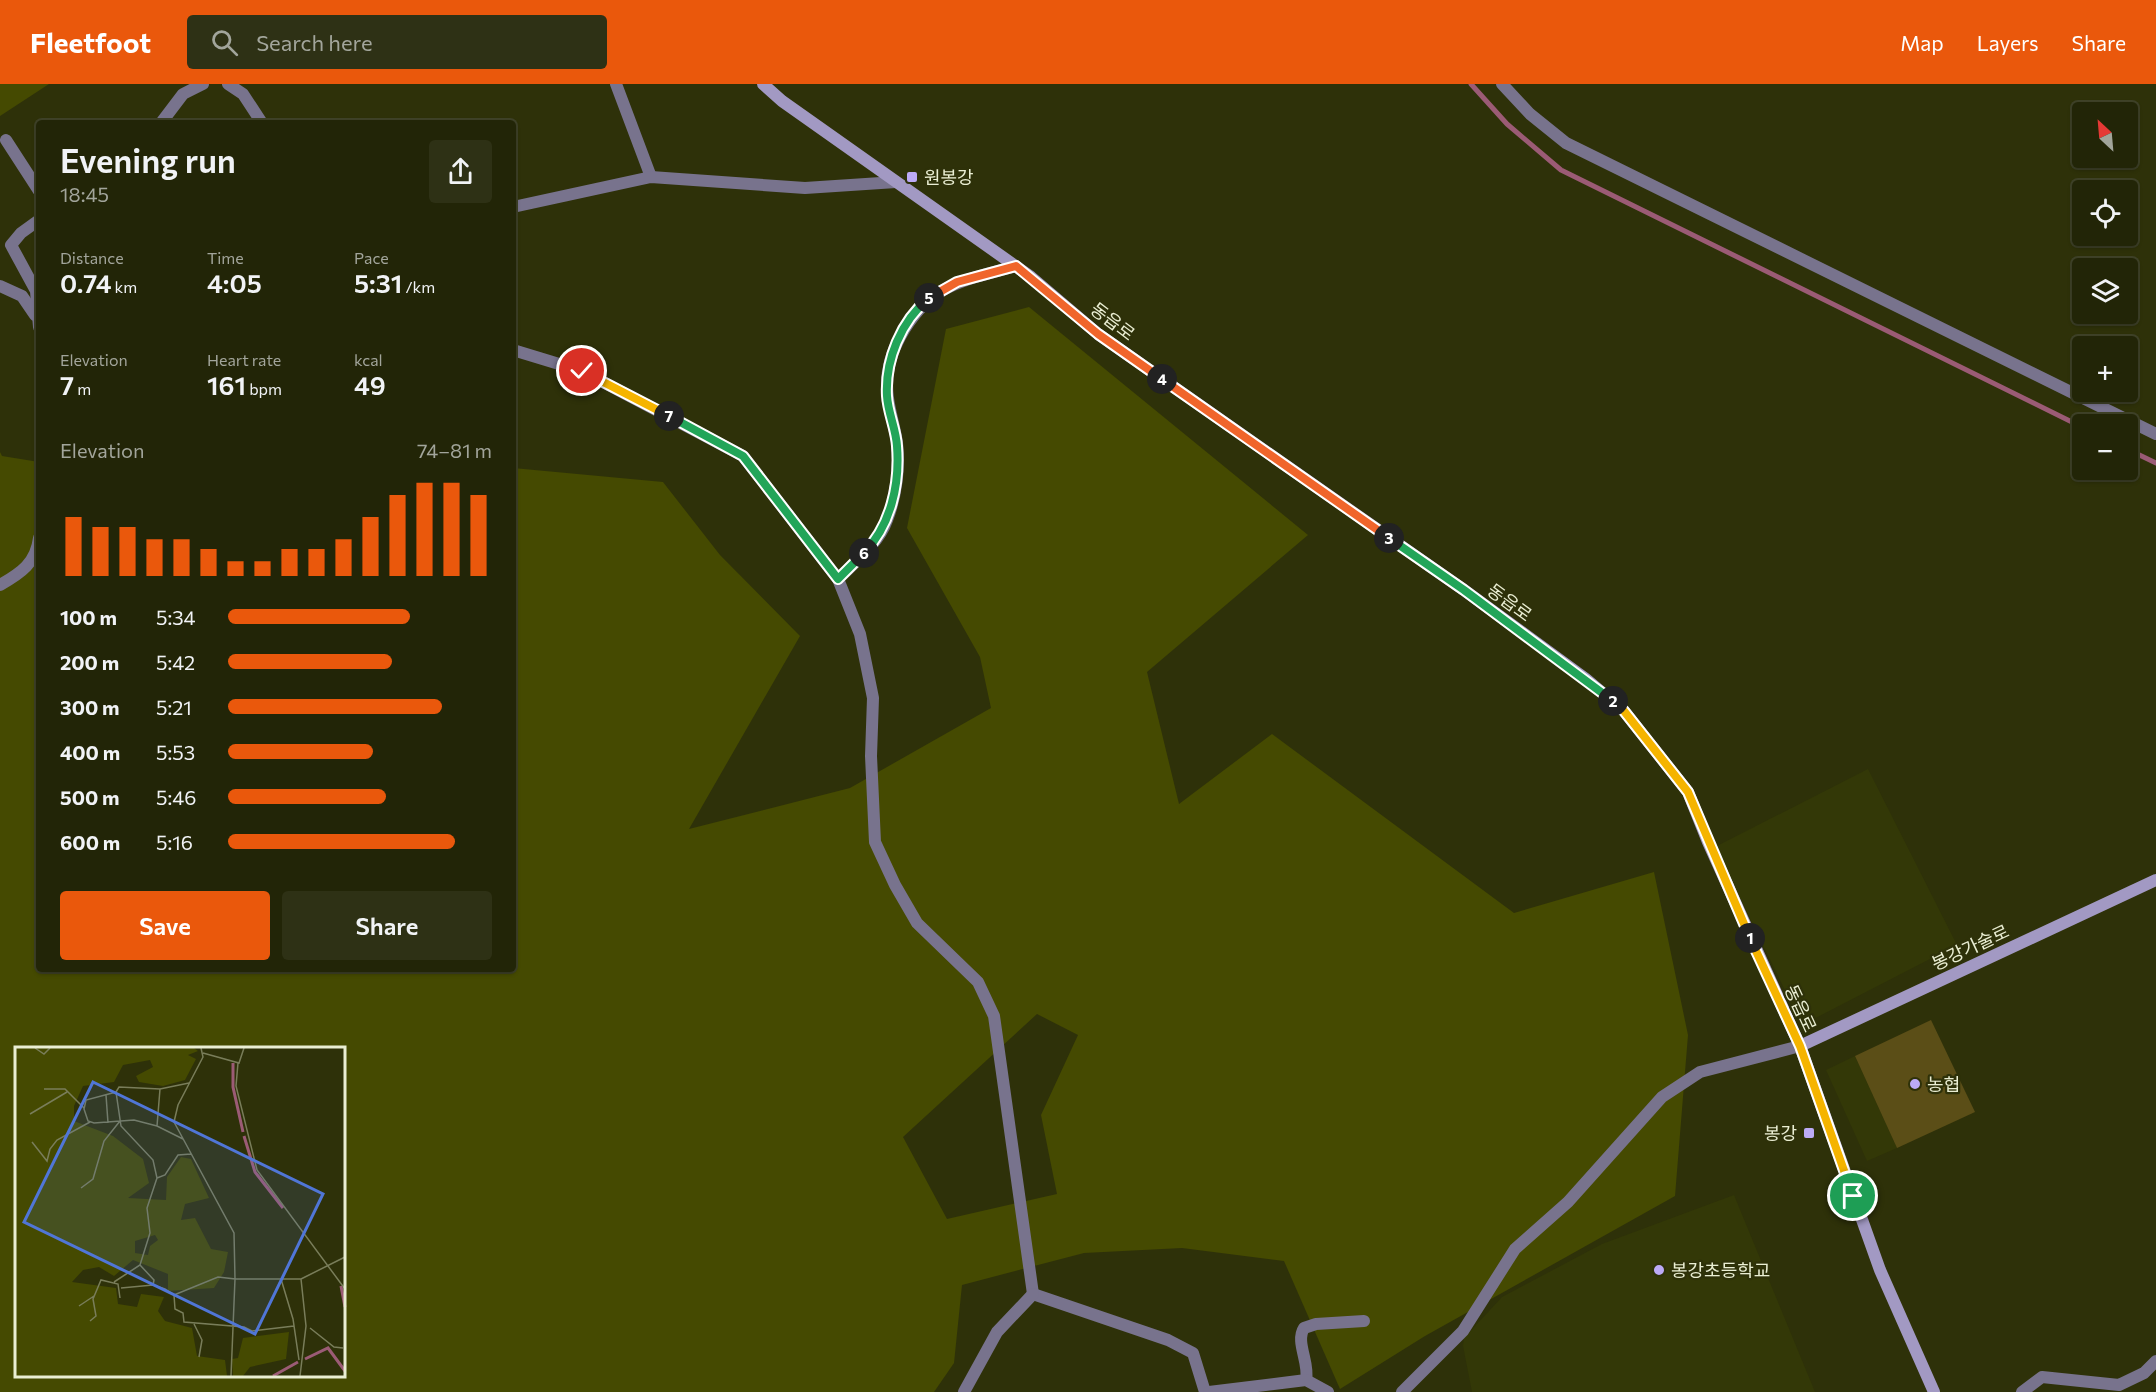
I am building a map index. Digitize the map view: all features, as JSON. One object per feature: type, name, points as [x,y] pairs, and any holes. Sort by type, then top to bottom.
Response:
[{"type":"main road","name":"동읍로","points":[[763,84],[782,101],[1016,266],[1098,334],[1464,590],[1586,679],[1624,711],[1688,792],[1708,842],[1800,1046],[1880,1270],[1934,1392]]},
{"type":"main road","name":"봉강가술로","points":[[1800,1046],[2153,885]]},
{"type":"street","points":[[163,120],[183,94],[203,84]]},
{"type":"street","points":[[228,84],[243,93],[260,120]]},
{"type":"street","points":[[616,84],[651,177]]},
{"type":"street","points":[[1502,84],[1530,114],[1566,143],[2156,434]]},
{"type":"street","points":[[6,140],[36,185]]},
{"type":"street","points":[[516,206],[651,177],[805,188],[896,182]]},
{"type":"street","points":[[36,222],[21,233],[11,245],[36,291]]},
{"type":"street","points":[[838,579],[868,549],[887,521],[897,480],[897,445],[887,396],[890,356],[909,321],[927,299],[957,282],[1016,266]]},
{"type":"street","points":[[0,286],[26,300],[36,321]]},
{"type":"street","points":[[516,351],[582,371],[743,456],[838,579],[860,634],[873,698],[871,756],[875,842],[894,885],[917,922],[978,982],[994,1016],[1034,1294]]},
{"type":"street","points":[[0,585],[30,564],[36,552]]},
{"type":"street","points":[[1402,1392],[1463,1331],[1515,1249],[1568,1202],[1662,1097],[1700,1072],[1800,1046]]},
{"type":"street","points":[[964,1392],[997,1332],[1034,1294]]},
{"type":"street","points":[[1034,1294],[1168,1340],[1193,1353],[1207,1392],[1306,1380],[1328,1392]]},
{"type":"street","points":[[1306,1380],[1309,1370],[1301,1339],[1304,1328],[1316,1324],[1364,1321]]},
{"type":"street","points":[[2022,1392],[2042,1377],[2120,1385],[2144,1373],[2156,1361]]},
{"type":"shaded area","points":[[0,84],[49,84],[0,116]]},
{"type":"shaded area","points":[[1029,307],[1308,535],[1147,672],[1179,804],[1272,734],[1514,913],[1654,872],[1688,1035],[1675,1196],[1425,1336],[1340,1389],[1284,1261],[1182,1248],[1084,1253],[962,1285],[954,1363],[934,1392],[0,1392],[0,452],[2,456],[36,462],[36,972],[516,972],[516,468],[663,482],[720,555],[800,636],[689,829],[850,788],[991,708],[980,657],[907,528],[946,329]],"holes":[[[1037,1014],[1078,1035],[1041,1115],[1057,1194],[947,1219],[903,1137]]]},
{"type":"shaded area","points":[[1868,769],[1957,945],[1802,1025],[1715,847]]},
{"type":"shaded area","points":[[1855,1056],[1897,1148],[1867,1161],[1826,1070]]},
{"type":"shaded area","name":"봉강초등학교","points":[[1734,1195],[1815,1392],[1472,1392],[1463,1346],[1464,1338],[1502,1297],[1602,1244]]},
{"type":"building","name":"농협","points":[[1931,1020],[1975,1112],[1897,1148],[1855,1056]]},
{"type":"waterway","points":[[1471,84],[1507,124],[1561,170],[2072,422]]},
{"type":"waterway","points":[[2138,454],[2156,463]]},
{"type":"place","name":"원봉강","points":[[912,177]]},
{"type":"place","name":"농협","points":[[1915,1084]]},
{"type":"place","name":"봉강","points":[[1809,1133]]},
{"type":"place","name":"봉강초등학교","points":[[1659,1270]]},
{"type":"route","points":[[582,371],[743,456],[763,478],[838,579],[868,549],[887,521],[897,480],[897,445],[887,396],[890,356],[909,321],[927,299],[957,282],[1016,266],[1098,334],[1464,590],[1586,679],[1624,711],[1688,792],[1773,990],[1800,1046],[1853,1196]]}]
